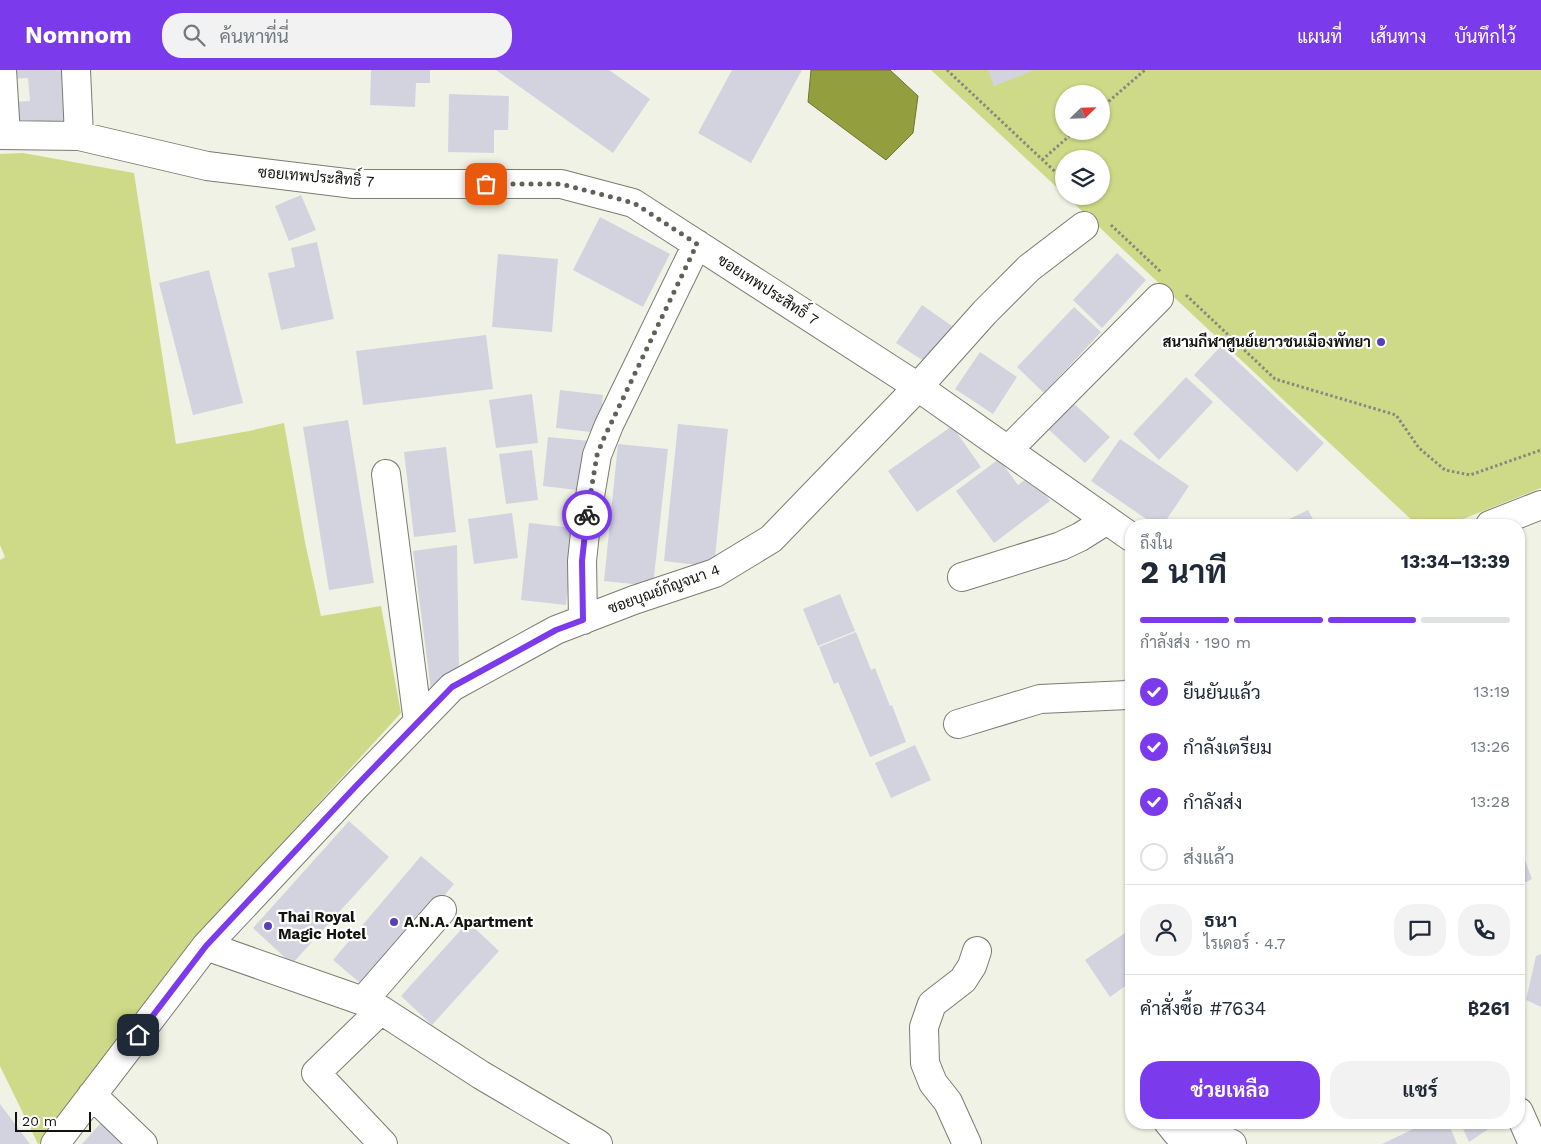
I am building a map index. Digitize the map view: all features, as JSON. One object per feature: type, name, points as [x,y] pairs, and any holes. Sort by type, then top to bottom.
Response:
[{"type":"street","points":[[2,70],[3,135]]},
{"type":"street","points":[[76,70],[79,136]]},
{"type":"street","name":"ซอยเทพประสิทธิ์ 7","points":[[3,135],[79,136],[207,166],[354,184],[561,184],[634,203],[918,387],[1125,533]]},
{"type":"street","name":"ซอยบุณย์กัญจนา 4","points":[[55,1144],[206,946],[349,793],[452,687],[556,630],[634,600],[714,573],[771,539],[918,387],[985,312],[1029,268],[1084,226]]},
{"type":"street","points":[[583,620],[582,561],[587,514],[597,455],[609,425],[697,244]]},
{"type":"street","points":[[1008,450],[1159,298]]},
{"type":"street","points":[[386,474],[418,722]]},
{"type":"street","points":[[1505,519],[1541,505]]},
{"type":"street","points":[[962,577],[1061,546],[1080,537],[1107,520]]},
{"type":"street","points":[[958,724],[1040,699],[1125,695]]},
{"type":"street","points":[[383,1144],[316,1073],[372,1005],[442,910]]},
{"type":"street","points":[[206,946],[372,1005],[481,1075],[598,1144]]},
{"type":"street","points":[[968,1144],[948,1102],[933,1083],[925,1063],[924,1027],[932,1004],[962,980],[972,966],[977,951]]},
{"type":"street","points":[[92,1095],[143,1144]]},
{"type":"street","points":[[1525,1125],[1534,1144]]},
{"type":"street","points":[[1174,1129],[1191,1142],[1213,1135],[1232,1144]]},
{"type":"path","points":[[947,70],[1055,172]]},
{"type":"path","points":[[1110,100],[1146,70]]},
{"type":"path","points":[[1042,160],[1065,140]]},
{"type":"path","points":[[1275,379],[1396,415],[1418,448],[1445,470],[1470,475],[1541,450]]},
{"type":"shaded area","points":[[811,70],[890,70],[918,96],[913,133],[886,160],[808,102]]},
{"type":"shaded area","name":"สนามกีฬาศูนย์เยาวชนเมืองพัทยา","points":[[931,70],[1541,70],[1541,488],[1463,519],[1411,519],[1076,205],[1110,205],[1110,150],[1055,150],[1055,186]]},
{"type":"shaded area","points":[[23,153],[134,173],[176,444],[284,423],[305,542],[321,616],[381,606],[401,713],[186,948],[39,1144],[0,1066],[0,560],[5,557],[0,545],[0,154]]},
{"type":"building","points":[[10,70],[68,70],[70,120],[12,124],[12,102],[30,101],[28,78],[11,79]]},
{"type":"building","points":[[371,70],[430,70],[430,83],[416,83],[415,107],[370,105]]},
{"type":"building","points":[[496,70],[609,70],[650,99],[613,153]]},
{"type":"building","points":[[732,70],[802,70],[751,163],[698,133]]},
{"type":"building","points":[[988,70],[1034,70],[994,86]]},
{"type":"building","points":[[449,94],[509,96],[508,130],[494,130],[494,153],[448,152]]},
{"type":"building","points":[[301,195],[316,230],[289,241],[275,206]]},
{"type":"building","points":[[600,217],[670,254],[643,307],[573,270]]},
{"type":"building","points":[[317,242],[334,319],[281,330],[268,273],[295,267],[291,248]]},
{"type":"building","points":[[1117,253],[1146,280],[1102,328],[1073,300]]},
{"type":"building","points":[[498,254],[558,259],[552,332],[492,327]]},
{"type":"building","points":[[209,270],[243,403],[193,415],[159,283]]},
{"type":"building","points":[[922,305],[952,326],[927,363],[896,343]]},
{"type":"building","points":[[1074,307],[1101,332],[1044,393],[1017,367]]},
{"type":"building","points":[[486,335],[493,389],[363,405],[356,351]]},
{"type":"building","points":[[1221,346],[1324,443],[1297,472],[1194,375]]},
{"type":"building","points":[[980,352],[1017,377],[993,414],[955,389]]},
{"type":"building","points":[[1186,377],[1213,402],[1159,460],[1133,434]]},
{"type":"building","points":[[560,390],[603,395],[599,433],[556,428]]},
{"type":"building","points":[[532,394],[538,443],[496,448],[489,400]]},
{"type":"building","points":[[1072,402],[1110,437],[1085,463],[1047,428]]},
{"type":"building","points":[[348,420],[374,583],[329,590],[303,427]]},
{"type":"building","points":[[678,424],[728,429],[714,567],[664,561]]},
{"type":"building","points":[[952,426],[981,467],[917,512],[888,471]]},
{"type":"building","points":[[548,437],[590,441],[585,491],[543,486]]},
{"type":"building","points":[[1120,439],[1189,486],[1167,519],[1146,519],[1091,481]]},
{"type":"building","points":[[618,444],[668,449],[653,586],[604,581]]},
{"type":"building","points":[[446,447],[456,532],[414,537],[404,452]]},
{"type":"building","points":[[532,450],[538,500],[506,504],[499,454]]},
{"type":"building","points":[[999,459],[1018,485],[1031,475],[1050,501],[994,543],[956,491]]},
{"type":"building","points":[[1308,510],[1313,519],[1289,519]]},
{"type":"building","points":[[512,513],[518,558],[474,564],[468,519]]},
{"type":"building","points":[[529,523],[574,528],[566,605],[521,600]]},
{"type":"building","points":[[457,545],[459,670],[431,690],[413,551]]},
{"type":"building","points":[[840,594],[855,631],[818,646],[803,609]]},
{"type":"building","points":[[856,632],[871,670],[875,668],[890,706],[892,705],[906,742],[870,757],[838,682],[834,684],[819,647]]},
{"type":"building","points":[[915,745],[931,780],[891,798],[875,763]]},
{"type":"building","points":[[349,821],[389,857],[292,964],[253,928]]},
{"type":"building","name":"A.N.A. Apartment","points":[[421,856],[454,884],[366,988],[333,960]]},
{"type":"building","points":[[1525,860],[1532,879],[1525,883]]},
{"type":"building","points":[[468,922],[499,951],[432,1025],[401,996]]},
{"type":"building","points":[[1125,933],[1125,986],[1110,997],[1085,960]]},
{"type":"building","points":[[1541,954],[1541,1007],[1526,1000],[1536,956]]},
{"type":"building","points":[[0,1104],[30,1144],[0,1144]]},
{"type":"building","points":[[107,1116],[139,1144],[82,1144]]},
{"type":"building","points":[[1413,1129],[1451,1129],[1457,1144],[1382,1144]]},
{"type":"building","points":[[1463,1129],[1488,1129],[1469,1142]]},
{"type":"way so far","points":[[486,184],[561,184],[634,203],[697,244],[609,425],[597,455],[587,515]]},
{"type":"place","name":"สนามกีฬาศูนย์เยาวชนเมืองพัทยา","points":[[1381,342]]},
{"type":"place","name":"A.N.A. Apartment","points":[[394,922]]},
{"type":"place","name":"Thai Royal Magic Hotel","points":[[268,926]]},
{"type":"route","points":[[138,1035],[206,946],[452,687],[556,630],[583,620],[582,561],[587,515]]}]
